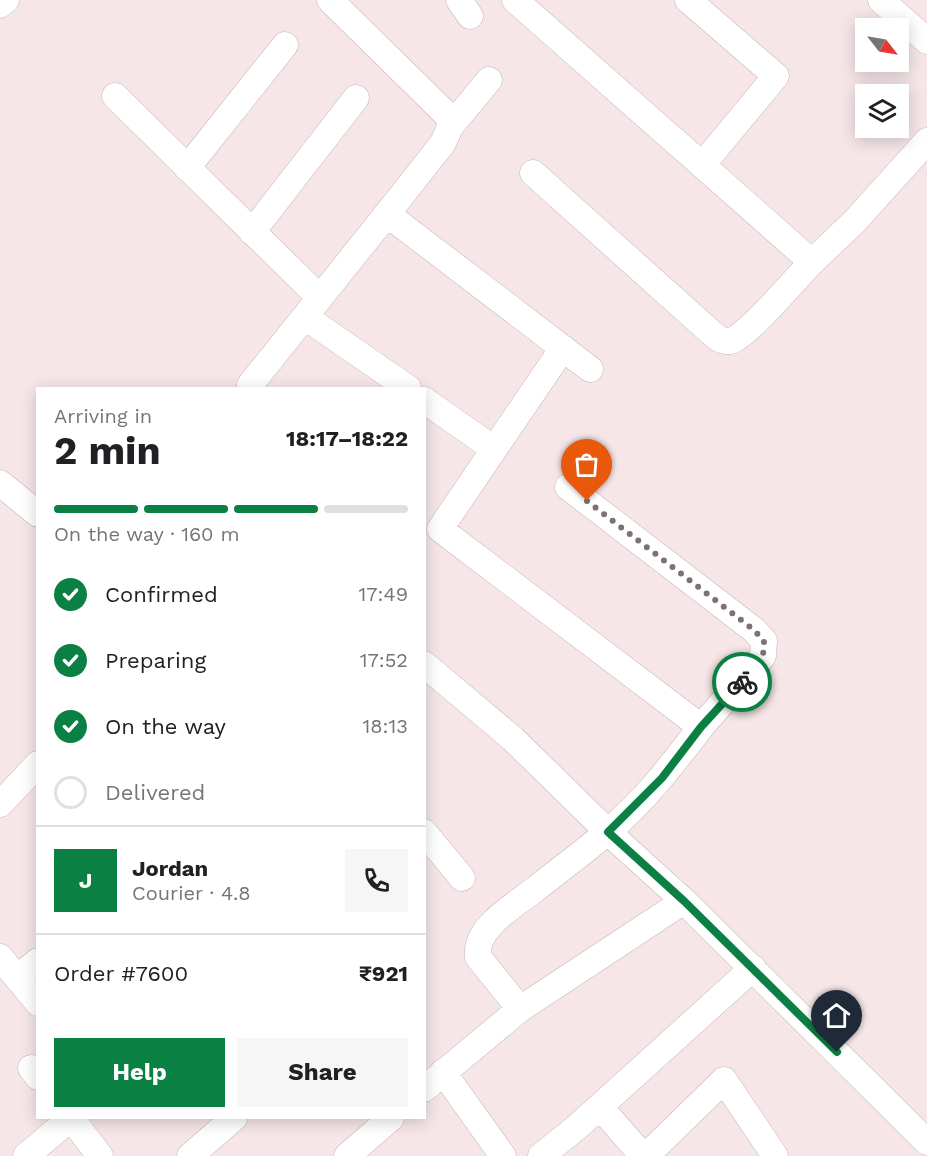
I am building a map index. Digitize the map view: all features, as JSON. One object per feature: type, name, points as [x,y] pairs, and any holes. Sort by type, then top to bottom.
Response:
[{"type":"street","points":[[0,5],[6,0]]},
{"type":"street","points":[[330,0],[439,106],[448,116],[450,127]]},
{"type":"street","points":[[515,0],[812,262]]},
{"type":"street","points":[[688,0],[776,76],[703,164]]},
{"type":"street","points":[[881,0],[927,41]]},
{"type":"street","points":[[187,168],[285,45]]},
{"type":"street","points":[[251,387],[443,143],[450,127],[489,80]]},
{"type":"street","points":[[115,96],[252,232],[312,307],[407,387]]},
{"type":"street","points":[[252,232],[356,98]]},
{"type":"street","points":[[534,172],[715,336],[724,341],[733,340],[747,328],[855,221],[927,141]]},
{"type":"street","points":[[387,214],[590,369]]},
{"type":"street","points":[[563,348],[494,449],[432,523],[701,727]]},
{"type":"street","points":[[426,401],[494,449]]},
{"type":"street","points":[[0,483],[36,512]]},
{"type":"street","points":[[520,1009],[483,966],[477,946],[498,918],[608,832],[662,778],[701,727],[763,656],[764,641],[754,630],[568,487]]},
{"type":"street","points":[[426,666],[513,739],[608,832],[684,901],[927,1142]]},
{"type":"street","points":[[0,804],[36,766]]},
{"type":"street","points":[[426,833],[462,878]]},
{"type":"street","points":[[503,1156],[431,1077],[520,1009],[684,901]]},
{"type":"street","points":[[0,957],[36,1001]]},
{"type":"street","points":[[17,978],[36,963]]},
{"type":"street","points":[[541,1156],[600,1107],[753,968]]},
{"type":"street","points":[[600,1107],[644,1156],[724,1080],[775,1156]]},
{"type":"street","points":[[26,1156],[71,1119]]},
{"type":"street","points":[[73,1119],[100,1156]]},
{"type":"street","points":[[190,1156],[233,1119]]},
{"type":"street","points":[[347,1156],[390,1119]]},
{"type":"way so far","points":[[587,501],[754,630],[764,641],[763,656],[742,682]]},
{"type":"route","points":[[742,682],[701,727],[662,778],[608,832],[684,901],[837,1052]]}]
